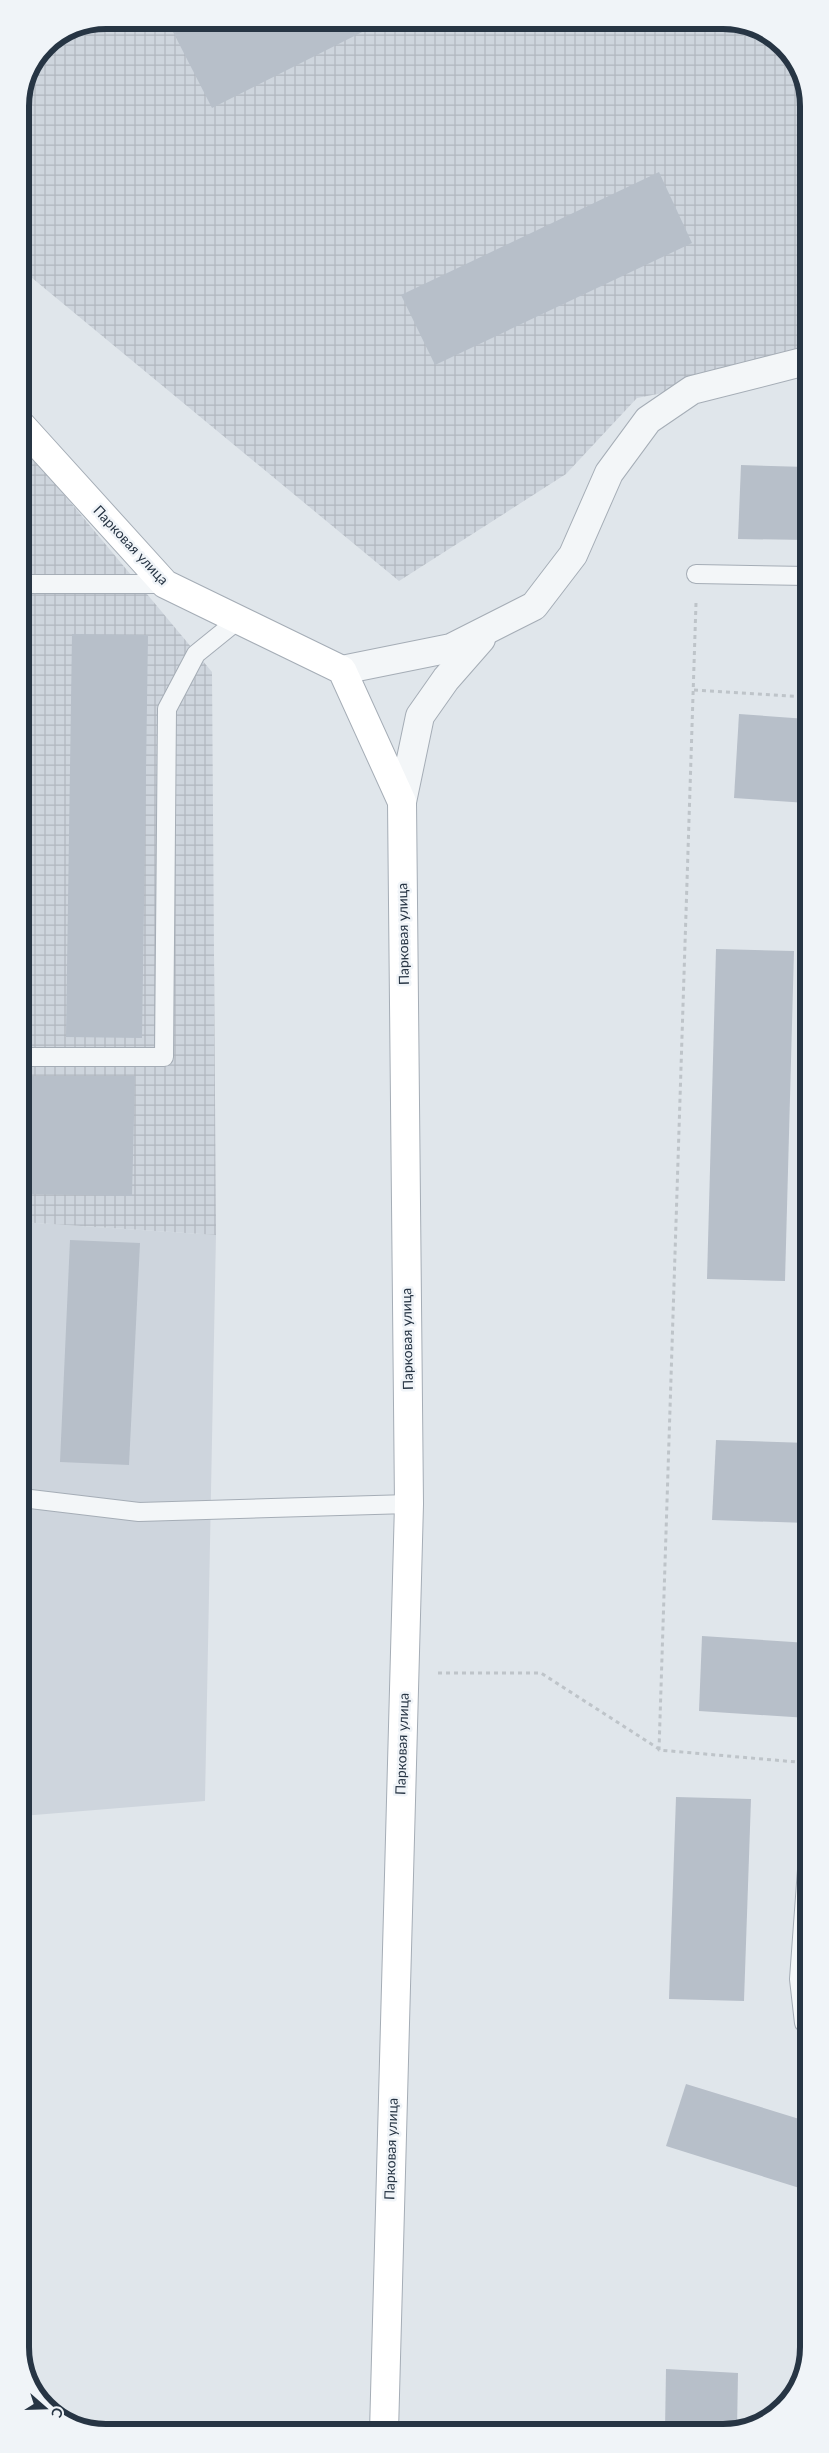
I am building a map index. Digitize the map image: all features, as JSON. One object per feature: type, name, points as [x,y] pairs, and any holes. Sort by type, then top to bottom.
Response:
[{"type":"street","points":[[342,670],[451,648],[534,606],[573,554],[609,474],[648,420],[692,390],[800,363]]},
{"type":"street","name":"Парковая улица","points":[[29,435],[165,584],[342,670],[402,802],[409,1504],[384,2424]]},
{"type":"street","points":[[402,802],[420,716],[446,679],[492,627]]},
{"type":"lane","points":[[696,574],[800,576]]},
{"type":"lane","points":[[29,584],[165,584]]},
{"type":"lane","points":[[29,1056],[164,1057],[167,709],[196,654],[238,620]]},
{"type":"lane","points":[[29,1499],[138,1512],[409,1504]]},
{"type":"lane","points":[[800,1965],[800,1988]]},
{"type":"path","points":[[659,1750],[694,690],[696,574]]},
{"type":"path","points":[[694,690],[800,697]]},
{"type":"path","points":[[404,1673],[541,1673],[659,1750],[800,1762]]},
{"type":"shaded area","points":[[106,29],[728,29],[748,33],[770,45],[778,51],[787,63],[798,86],[800,96],[800,366],[637,398],[566,474],[399,581],[29,275],[29,106],[30,91],[42,63],[51,51],[76,35],[91,30]]},
{"type":"shaded area","points":[[29,453],[212,672],[216,1235],[29,1223]]},
{"type":"shaded area","points":[[29,1223],[216,1235],[205,1801],[29,1815]]},
{"type":"building","points":[[172,29],[368,29],[212,108]]},
{"type":"building","points":[[659,172],[692,243],[435,365],[401,295]]},
{"type":"building","points":[[741,465],[800,467],[800,540],[738,539]]},
{"type":"building","points":[[72,634],[148,635],[142,1038],[66,1037]]},
{"type":"building","points":[[739,714],[800,718],[800,803],[734,798]]},
{"type":"building","points":[[716,949],[794,951],[785,1281],[707,1279]]},
{"type":"building","points":[[29,1076],[135,1076],[132,1196],[29,1194]]},
{"type":"building","points":[[70,1240],[140,1243],[129,1465],[60,1462]]},
{"type":"building","points":[[716,1440],[800,1443],[800,1523],[712,1520]]},
{"type":"building","points":[[702,1636],[800,1642],[800,1717],[699,1711]]},
{"type":"building","points":[[676,1797],[751,1799],[744,2001],[669,1999]]},
{"type":"building","points":[[686,2084],[800,2119],[800,2188],[666,2146]]},
{"type":"building","points":[[666,2369],[738,2373],[737,2423],[665,2424]]}]
